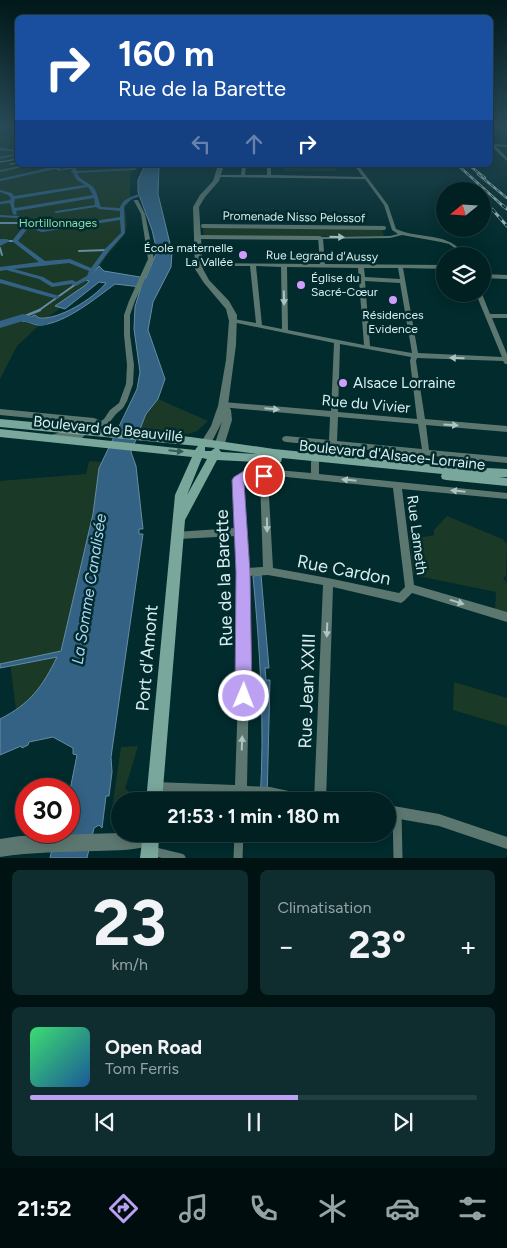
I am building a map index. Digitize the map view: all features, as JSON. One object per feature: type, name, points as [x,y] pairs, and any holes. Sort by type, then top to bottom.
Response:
[{"type":"main road","name":"Boulevard de Beauvillé","points":[[0,423],[88,431],[198,454],[216,451]]},
{"type":"main road","name":"Boulevard de Beauvillé","points":[[0,433],[51,438],[88,431]]},
{"type":"main road","name":"Boulevard de Beauvillé","points":[[140,442],[205,444],[216,451]]},
{"type":"main road","name":"Port d'Amont","points":[[155,792],[182,490],[198,454],[205,444]]},
{"type":"main road","name":"Port d'Amont","points":[[180,519],[216,451]]},
{"type":"main road","name":"Boulevard d'Alsace-Lorraine","points":[[216,451],[300,456],[446,470],[507,473]]},
{"type":"main road","name":"Boulevard d'Alsace-Lorraine","points":[[216,451],[507,482]]},
{"type":"street","points":[[205,444],[216,428],[223,405],[234,321],[228,306],[202,276],[198,264],[196,207],[218,176],[220,167]]},
{"type":"street","points":[[244,167],[244,176]]},
{"type":"street","points":[[269,167],[269,177]]},
{"type":"street","points":[[358,167],[386,206],[392,227],[402,234]]},
{"type":"street","points":[[218,176],[366,178]]},
{"type":"street","name":"Boulevard de Beauvillé","points":[[0,412],[88,431],[104,424],[121,407],[132,374],[127,314],[136,287],[151,260],[147,237],[148,228],[144,215],[136,201]]},
{"type":"street","name":"Promenade Nisso Pelossof","points":[[203,226],[384,228]]},
{"type":"street","points":[[302,227],[304,238]]},
{"type":"street","points":[[197,237],[386,238],[402,234],[452,243],[457,247]]},
{"type":"street","points":[[320,238],[323,266]]},
{"type":"street","name":"Rue Legrand d'Aussy","points":[[198,264],[436,267]]},
{"type":"street","points":[[253,265],[259,325]]},
{"type":"street","points":[[284,265],[285,330]]},
{"type":"street","points":[[400,266],[414,356],[420,422],[426,453]]},
{"type":"street","points":[[361,267],[368,346]]},
{"type":"street","points":[[491,276],[507,277]]},
{"type":"street","points":[[362,280],[402,281]]},
{"type":"street","points":[[234,321],[414,356],[507,360],[482,302]]},
{"type":"street","points":[[488,316],[507,316]]},
{"type":"street","points":[[333,444],[337,342]]},
{"type":"street","points":[[216,451],[225,432],[228,415],[228,410],[223,405]]},
{"type":"street","name":"Rue du Vivier","points":[[223,405],[507,429]]},
{"type":"street","name":"Boulevard d'Alsace-Lorraine","points":[[286,438],[302,442],[507,460]]},
{"type":"street","points":[[300,456],[302,442]]},
{"type":"street","points":[[315,462],[315,476]]},
{"type":"street","name":"Boulevard d'Alsace-Lorraine","points":[[264,476],[277,473],[315,476],[507,496]]},
{"type":"street","name":"Rue de la Barette","points":[[241,792],[244,677],[243,572],[238,480],[244,476],[264,476]]},
{"type":"street","points":[[264,476],[266,482],[268,571]]},
{"type":"street","name":"Rue Lameth","points":[[397,485],[410,588]]},
{"type":"street","points":[[178,535],[241,532]]},
{"type":"street","name":"Rue Cardon","points":[[243,572],[268,571],[401,598],[410,588]]},
{"type":"street","name":"Rue Jean XXIII","points":[[320,792],[328,582]]},
{"type":"street","points":[[410,588],[507,617]]},
{"type":"street","points":[[396,813],[439,820],[507,843]]},
{"type":"street","points":[[0,848],[20,844],[51,845],[124,841],[150,845],[181,858]]},
{"type":"street","points":[[238,858],[239,842]]},
{"type":"street","points":[[396,842],[398,858]]},
{"type":"green space","name":"Hortillonnages","points":[[0,164],[15,164],[15,167],[137,167],[130,175],[130,200],[125,208],[127,227],[124,235],[98,269],[106,276],[48,317],[17,346],[0,379]]},
{"type":"green space","points":[[284,167],[336,167],[337,171],[285,171]]},
{"type":"green space","points":[[204,225],[381,226],[384,236],[203,236]]},
{"type":"green space","points":[[158,399],[208,421],[197,431],[189,434],[140,431],[146,414]]},
{"type":"green space","points":[[89,461],[102,462],[93,514],[61,651],[37,693],[16,710],[10,662],[0,664],[0,481],[86,474]]},
{"type":"green space","points":[[447,516],[502,539],[507,544],[506,576],[503,578],[507,583],[507,613],[495,610],[496,592],[413,575],[409,537],[434,535],[434,530]]},
{"type":"green space","points":[[454,682],[507,698],[507,726],[453,710]]},
{"type":"green space","points":[[138,746],[125,789],[129,792],[114,792],[121,747]]},
{"type":"water","name":"La Somme Canalisée","points":[[144,167],[159,167],[158,194],[172,252],[171,267],[153,302],[148,330],[165,379],[158,399],[146,414],[131,452],[136,466],[143,529],[139,529],[139,534],[143,534],[111,757],[112,772],[109,796],[106,796],[102,828],[99,825],[94,828],[87,858],[50,858],[53,843],[80,843],[80,778],[72,778],[77,755],[73,754],[73,748],[53,737],[29,742],[28,745],[22,748],[21,746],[0,755],[0,719],[28,700],[41,685],[57,657],[0,668],[0,664],[61,651],[93,514],[99,468],[137,389],[140,372],[134,329],[135,307],[141,287],[115,284],[90,303],[60,320],[39,325],[22,321],[35,315],[39,318],[56,316],[93,296],[106,283],[99,282],[65,309],[55,306],[87,284],[89,281],[86,280],[99,266],[104,271],[146,278],[157,251],[152,230],[138,192],[138,180]]},
{"type":"water","points":[[261,575],[269,668],[265,668],[266,680],[270,680],[267,792],[260,792],[261,688],[253,576]]},
{"type":"waterway","points":[[0,171],[20,167]]},
{"type":"waterway","points":[[0,180],[58,167]]},
{"type":"waterway","points":[[58,167],[58,170],[74,168]]},
{"type":"waterway","points":[[74,167],[75,172]]},
{"type":"waterway","points":[[75,172],[135,169]]},
{"type":"waterway","points":[[75,172],[78,179],[88,185],[95,194],[99,208],[122,210]]},
{"type":"waterway","points":[[13,198],[87,186]]},
{"type":"waterway","points":[[0,191],[10,194],[13,198]]},
{"type":"waterway","points":[[92,270],[123,233],[122,206],[130,198],[147,193]]},
{"type":"waterway","points":[[14,210],[95,196]]},
{"type":"waterway","points":[[0,203],[13,201]]},
{"type":"waterway","points":[[13,201],[15,214]]},
{"type":"waterway","points":[[56,212],[97,206]]},
{"type":"waterway","points":[[0,216],[18,217],[26,227]]},
{"type":"waterway","points":[[26,227],[30,226],[42,231],[122,218]]},
{"type":"waterway","points":[[0,223],[22,223]]},
{"type":"waterway","points":[[26,227],[15,241],[44,263]]},
{"type":"waterway","points":[[0,241],[7,241],[0,244]]},
{"type":"waterway","points":[[7,241],[15,241]]},
{"type":"waterway","points":[[169,248],[190,246]]},
{"type":"waterway","points":[[0,248],[2,255]]},
{"type":"waterway","points":[[79,251],[107,250]]},
{"type":"waterway","points":[[44,263],[70,261],[92,270]]},
{"type":"waterway","points":[[6,268],[44,263]]},
{"type":"waterway","points":[[0,269],[6,268]]},
{"type":"waterway","points":[[6,268],[41,278],[52,285],[72,282],[76,284],[89,277],[92,270]]},
{"type":"waterway","points":[[0,281],[57,297]]},
{"type":"waterway","points":[[39,311],[76,284]]},
{"type":"waterway","points":[[23,317],[39,311]]},
{"type":"waterway","points":[[0,325],[23,317],[43,323]]},
{"type":"railway","points":[[471,167],[485,178]]},
{"type":"railway","points":[[461,168],[503,206]]},
{"type":"railway","points":[[478,174],[507,198]]},
{"type":"railway","points":[[502,205],[507,209]]},
{"type":"railway","points":[[492,209],[507,226]]},
{"type":"place","name":"École maternelle La Vallée","points":[[243,255]]},
{"type":"place","name":"Église du Sacré-Cœur","points":[[301,285]]},
{"type":"place","name":"Résidences Evidence","points":[[393,300]]},
{"type":"place","name":"Alsace Lorraine","points":[[343,383]]},
{"type":"route","points":[[244,696],[243,572],[238,480],[241,476],[251,474],[264,476]]}]
